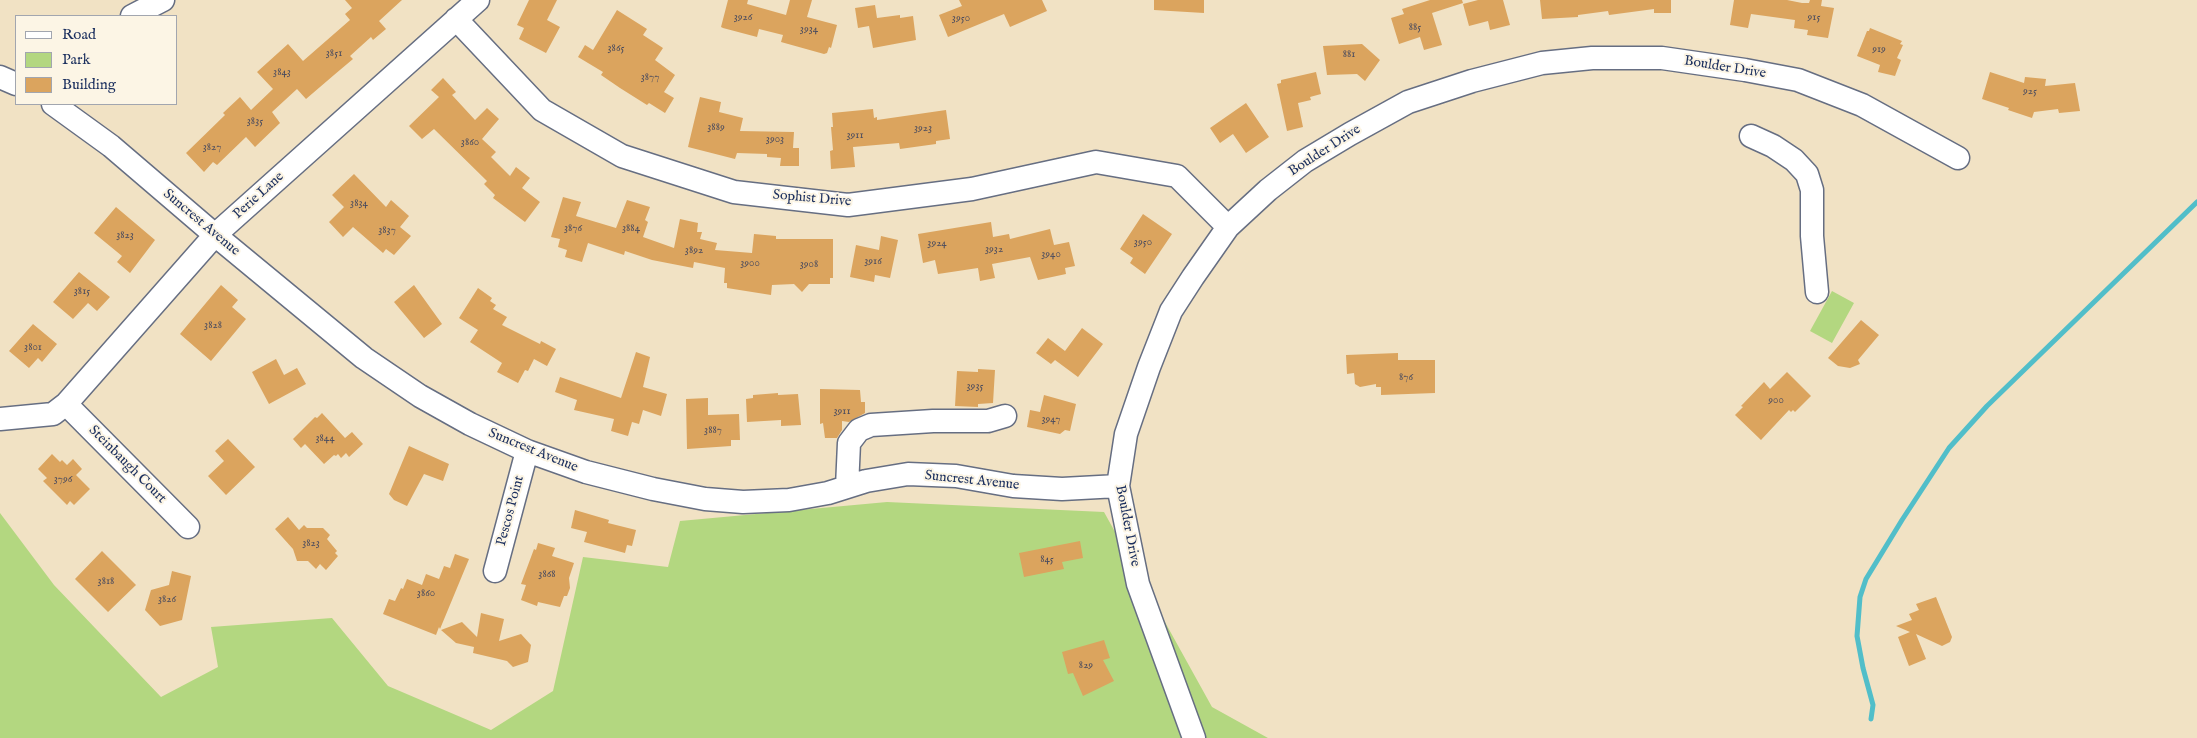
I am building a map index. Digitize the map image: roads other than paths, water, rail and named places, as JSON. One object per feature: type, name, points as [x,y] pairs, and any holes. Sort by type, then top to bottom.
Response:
[{"type":"street","points":[[134,15],[163,0]]},
{"type":"street","name":"Perie Lane","points":[[0,419],[52,414],[66,404],[215,235],[478,0]]},
{"type":"street","name":"Sophist Drive","points":[[456,19],[542,110],[622,156],[734,192],[848,205],[972,189],[1096,162],[1176,176],[1228,228]]},
{"type":"street","name":"Boulder Drive","points":[[1194,738],[1138,584],[1118,486],[1126,434],[1171,311],[1228,228],[1268,190],[1305,161],[1408,102],[1542,63],[1592,58],[1662,58],[1798,80],[1862,105],[1958,158]]},
{"type":"street","points":[[0,77],[15,84]]},
{"type":"street","name":"Suncrest Avenue","points":[[58,105],[111,146],[364,358],[404,385],[470,424],[528,450],[586,472],[653,489],[704,499],[744,502],[789,500],[866,481],[908,474],[956,476],[1013,486],[1062,489],[1118,486]]},
{"type":"street","points":[[1751,136],[1773,146],[1794,160],[1807,174],[1812,190],[1813,253],[1817,292]]},
{"type":"street","name":"Steinbaugh Court","points":[[66,404],[188,527]]},
{"type":"street","points":[[847,487],[849,443],[859,430],[871,426],[933,421],[988,421],[1005,416]]},
{"type":"street","name":"Pescos Point","points":[[495,571],[528,450]]},
{"type":"waterway","points":[[1871,719],[1873,705],[1857,636],[1860,597],[1866,579],[1902,520],[1949,448],[1987,406],[2197,202]]}]
